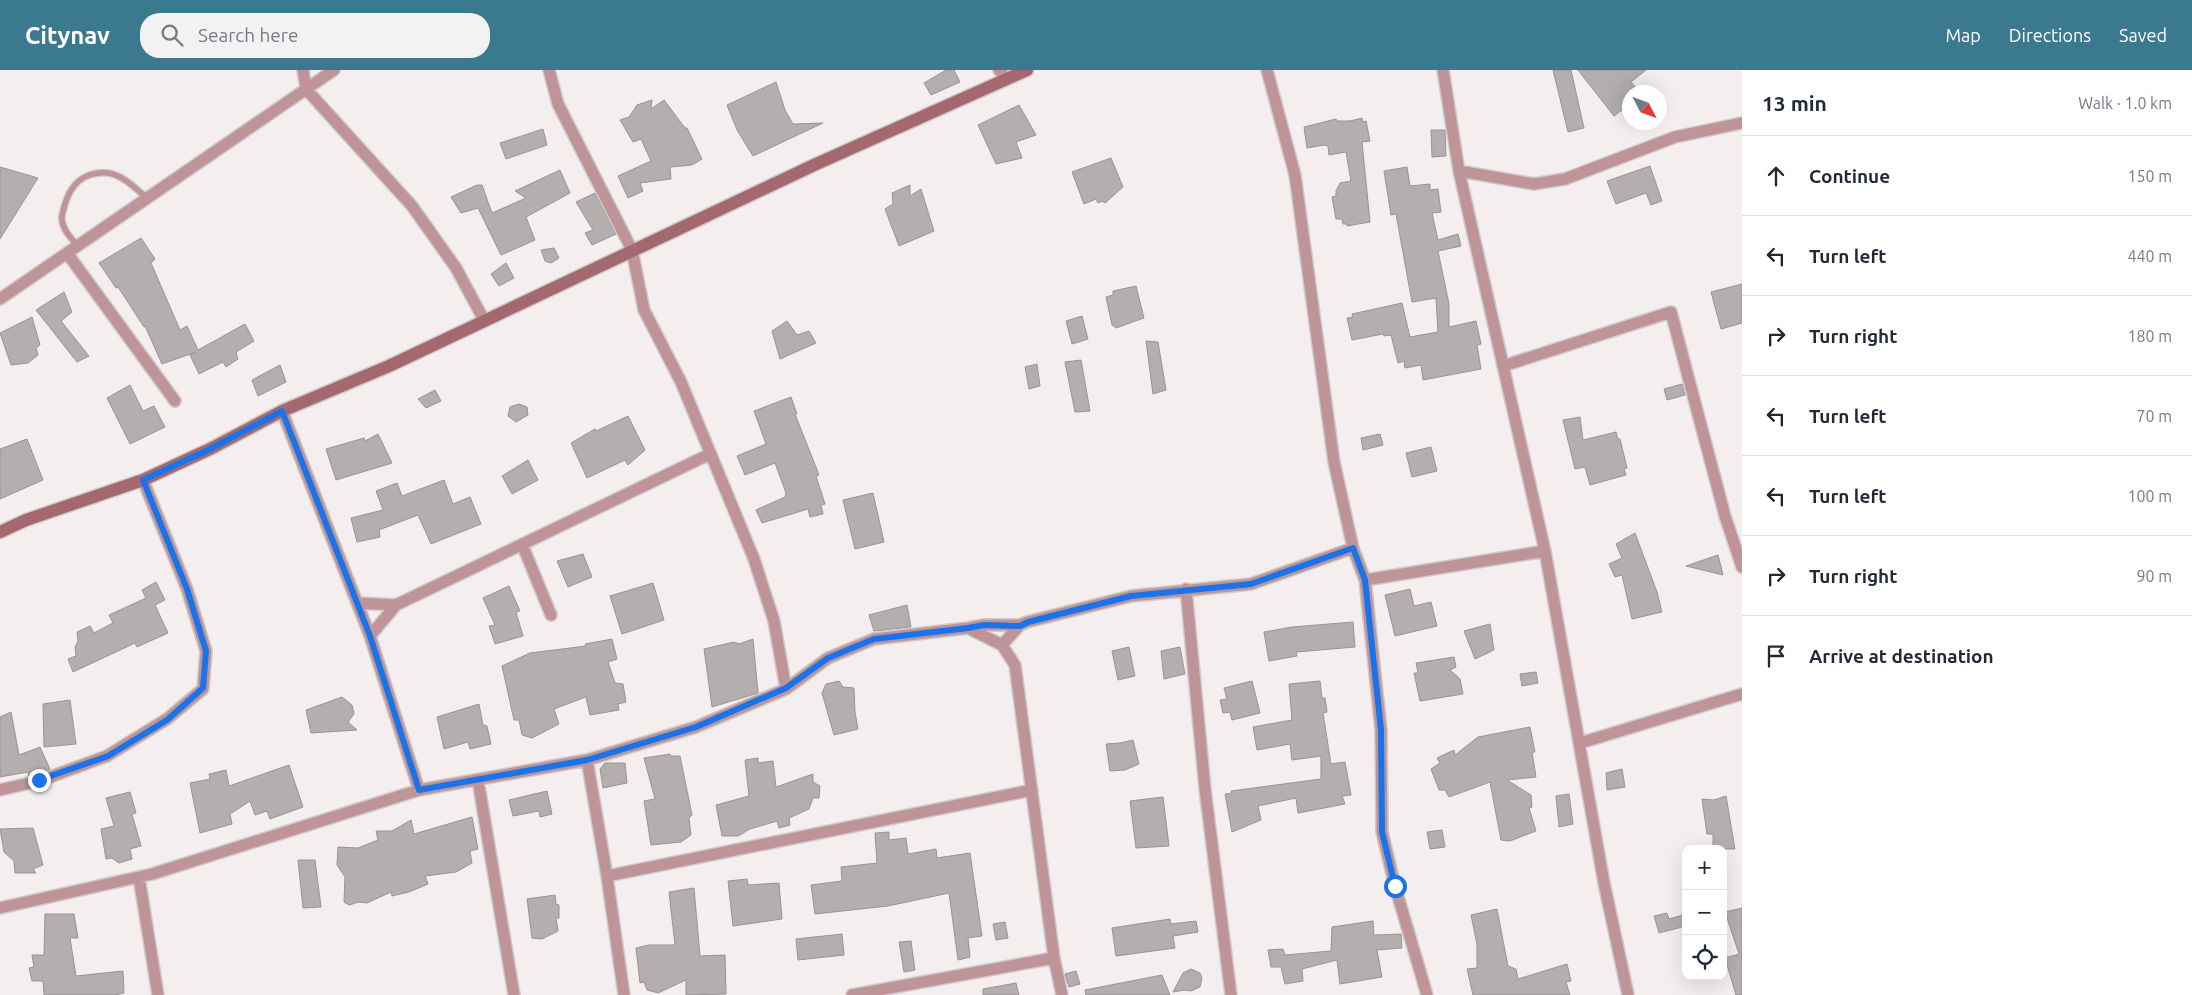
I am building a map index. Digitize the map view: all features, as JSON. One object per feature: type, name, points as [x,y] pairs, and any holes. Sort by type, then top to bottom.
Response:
[{"type":"street","points":[[303,70],[306,89],[412,206],[456,268],[484,320]]},
{"type":"street","points":[[0,299],[334,70]]},
{"type":"street","points":[[549,70],[558,104],[632,250],[644,310],[681,382],[766,593],[774,621],[786,688]]},
{"type":"street","points":[[0,532],[26,520],[143,480],[210,449],[282,411],[389,366],[1003,75],[1027,70]]},
{"type":"street","points":[[1267,70],[1295,175],[1334,462],[1353,548],[1365,580],[1381,730],[1382,832],[1395,886],[1427,995]]},
{"type":"street","points":[[1443,70],[1459,171],[1545,551],[1604,883],[1628,995]]},
{"type":"street","points":[[1459,171],[1534,184],[1565,179],[1675,137],[1742,123]]},
{"type":"street","points":[[67,254],[175,401]]},
{"type":"street","points":[[1503,366],[1671,312],[1726,516],[1742,567]]},
{"type":"street","points":[[282,411],[370,636],[419,790]]},
{"type":"street","points":[[370,636],[396,604],[710,454]]},
{"type":"street","points":[[0,790],[39,780],[108,756],[167,720],[203,688],[206,651],[187,589],[143,480]]},
{"type":"street","points":[[522,544],[551,615]]},
{"type":"street","points":[[1002,645],[1020,626],[1028,622],[1131,596],[1251,584],[1353,548]]},
{"type":"street","points":[[1365,580],[1545,551]]},
{"type":"street","points":[[1186,589],[1205,789],[1231,995]]},
{"type":"street","points":[[357,603],[396,604]]},
{"type":"street","points":[[0,908],[139,877],[419,790],[587,760],[696,727],[786,688],[828,658],[874,639],[984,625],[1020,626]]},
{"type":"street","points":[[968,628],[1002,645],[1015,666],[1054,958],[1062,995]]},
{"type":"street","points":[[1580,742],[1742,694]]},
{"type":"street","points":[[587,760],[607,876],[624,995]]},
{"type":"street","points":[[478,780],[514,995]]},
{"type":"street","points":[[607,876],[1032,790]]},
{"type":"street","points":[[139,877],[158,995]]},
{"type":"street","points":[[852,995],[1054,958]]},
{"type":"lane","points":[[78,246],[64,230],[61,218],[69,191],[79,180],[92,174],[109,174],[126,181],[148,198]]},
{"type":"building","points":[[946,70],[954,70],[960,82],[931,95],[924,83]]},
{"type":"building","points":[[1553,70],[1571,70],[1584,128],[1568,132]]},
{"type":"building","points":[[1578,70],[1646,70],[1631,82],[1633,85],[1622,85],[1622,110],[1614,116]]},
{"type":"building","points":[[776,82],[785,110],[793,124],[823,123],[753,156],[737,130],[727,105]]},
{"type":"building","points":[[652,100],[651,109],[664,100],[685,128],[687,128],[702,159],[692,165],[670,167],[671,179],[640,183],[643,191],[628,198],[618,176],[651,161],[641,139],[633,142],[620,120],[629,117],[637,105]]},
{"type":"building","points":[[1019,105],[1036,135],[1016,142],[1022,158],[996,164],[978,125]]},
{"type":"building","points":[[1362,118],[1363,122],[1366,121],[1370,141],[1362,142],[1370,222],[1347,226],[1347,224],[1343,224],[1342,219],[1336,219],[1332,197],[1336,196],[1340,183],[1351,181],[1346,152],[1329,155],[1328,146],[1324,145],[1307,148],[1304,127],[1336,119],[1337,121],[1350,121]]},
{"type":"building","points":[[543,129],[547,145],[506,159],[500,143]]},
{"type":"building","points":[[1431,130],[1445,130],[1446,156],[1432,157]]},
{"type":"building","points":[[1111,158],[1123,187],[1105,203],[1102,201],[1098,203],[1096,199],[1084,204],[1072,172]]},
{"type":"building","points":[[1650,166],[1662,201],[1651,205],[1646,193],[1616,204],[1607,181]]},
{"type":"building","points":[[0,167],[38,178],[0,239]]},
{"type":"building","points":[[1407,167],[1410,186],[1430,184],[1430,190],[1438,189],[1441,212],[1432,213],[1438,240],[1458,234],[1461,246],[1438,251],[1449,304],[1449,327],[1476,321],[1481,344],[1477,345],[1481,369],[1423,380],[1421,365],[1405,368],[1404,361],[1398,363],[1391,335],[1384,336],[1383,334],[1352,340],[1347,318],[1353,317],[1352,314],[1402,303],[1410,337],[1438,332],[1436,298],[1412,302],[1396,214],[1391,215],[1384,171]]},
{"type":"building","points":[[560,170],[570,193],[526,217],[535,240],[501,255],[478,208],[461,213],[451,197],[477,185],[482,185],[492,213],[526,198],[515,191]]},
{"type":"building","points":[[910,185],[910,196],[921,189],[934,231],[899,246],[885,209],[893,204],[892,193]]},
{"type":"building","points":[[595,193],[616,234],[592,245],[585,233],[593,230],[576,202]]},
{"type":"building","points":[[141,238],[155,259],[151,263],[180,330],[187,326],[198,350],[245,324],[254,341],[236,352],[238,359],[226,367],[223,362],[199,374],[190,355],[196,352],[162,364],[145,326],[99,263]]},
{"type":"building","points":[[554,248],[559,258],[551,263],[545,261],[541,250]]},
{"type":"building","points":[[506,263],[514,278],[499,286],[491,274]]},
{"type":"building","points":[[1742,284],[1742,323],[1721,329],[1711,292]]},
{"type":"building","points":[[1136,286],[1144,318],[1116,328],[1112,325],[1106,297],[1113,295],[1113,291]]},
{"type":"building","points":[[64,292],[72,312],[61,321],[89,356],[77,362],[36,310]]},
{"type":"building","points":[[1082,316],[1088,339],[1072,344],[1066,321]]},
{"type":"building","points":[[32,317],[40,345],[36,348],[38,355],[28,363],[11,365],[0,333]]},
{"type":"building","points":[[787,321],[797,335],[809,331],[816,343],[780,359],[772,331]]},
{"type":"building","points":[[1146,341],[1158,342],[1166,390],[1153,394]]},
{"type":"building","points":[[1081,360],[1090,411],[1075,412],[1065,362]]},
{"type":"building","points":[[1037,364],[1040,386],[1029,389],[1025,367]]},
{"type":"building","points":[[280,365],[286,382],[258,396],[252,380]]},
{"type":"building","points":[[1682,384],[1685,395],[1667,400],[1664,389]]},
{"type":"building","points":[[130,385],[143,411],[154,406],[165,427],[130,444],[107,398]]},
{"type":"building","points":[[435,390],[441,401],[426,408],[418,399]]},
{"type":"building","points":[[791,397],[797,414],[795,414],[819,475],[816,476],[825,504],[821,505],[823,514],[810,517],[808,509],[762,523],[756,510],[785,497],[786,493],[775,463],[745,475],[737,456],[766,444],[754,411]]},
{"type":"building","points":[[519,404],[527,407],[528,415],[516,422],[508,416],[510,407]]},
{"type":"building","points":[[628,416],[645,450],[628,465],[625,460],[587,478],[571,443],[595,429],[596,431]]},
{"type":"building","points":[[1580,417],[1583,440],[1616,432],[1618,439],[1620,439],[1627,468],[1624,469],[1626,475],[1590,485],[1585,467],[1575,469],[1563,420]]},
{"type":"building","points":[[378,434],[392,463],[336,480],[326,449],[364,438],[365,441]]},
{"type":"building","points":[[1380,434],[1383,445],[1363,450],[1361,438]]},
{"type":"building","points":[[27,439],[43,480],[0,499],[0,449]]},
{"type":"building","points":[[1431,447],[1437,471],[1412,477],[1406,453]]},
{"type":"building","points":[[528,460],[538,480],[512,494],[502,476]]},
{"type":"building","points":[[444,480],[453,504],[470,497],[481,524],[431,544],[418,515],[379,530],[380,537],[357,542],[351,518],[383,510],[376,491],[397,483],[402,496]]},
{"type":"building","points":[[873,493],[884,542],[855,549],[843,500]]},
{"type":"building","points":[[1635,533],[1657,592],[1662,612],[1632,619],[1622,575],[1615,577],[1609,564],[1622,558],[1616,544]]},
{"type":"building","points":[[583,554],[592,577],[568,587],[557,561]]},
{"type":"building","points":[[1718,555],[1723,575],[1686,566]]},
{"type":"building","points":[[156,582],[165,600],[155,605],[168,633],[137,647],[135,643],[73,672],[68,659],[76,656],[77,632],[90,626],[94,633],[113,623],[109,615],[146,598],[142,590]]},
{"type":"building","points":[[653,583],[664,620],[622,634],[610,596]]},
{"type":"building","points":[[509,586],[520,611],[516,612],[523,636],[495,644],[489,626],[495,625],[483,598]]},
{"type":"building","points":[[1410,589],[1414,606],[1431,602],[1437,626],[1395,636],[1385,595]]},
{"type":"building","points":[[907,605],[911,627],[874,631],[869,615]]},
{"type":"building","points":[[1353,622],[1355,647],[1296,652],[1297,656],[1269,661],[1264,632],[1292,627]]},
{"type":"building","points":[[1490,624],[1494,650],[1475,659],[1464,631]]},
{"type":"building","points":[[612,639],[617,659],[608,662],[615,683],[623,684],[626,702],[618,704],[619,710],[590,715],[586,697],[554,709],[559,724],[532,738],[522,735],[519,720],[514,720],[502,666],[530,653],[586,646],[585,644]]},
{"type":"building","points":[[753,639],[758,693],[712,707],[704,649],[734,642],[739,644]]},
{"type":"building","points":[[1129,647],[1135,676],[1118,680],[1112,651]]},
{"type":"building","points":[[1180,647],[1185,674],[1164,679],[1161,651]]},
{"type":"building","points":[[1454,657],[1456,667],[1450,670],[1460,679],[1463,694],[1420,701],[1414,673],[1418,673],[1416,663]]},
{"type":"building","points":[[1536,672],[1538,683],[1522,686],[1520,674]]},
{"type":"building","points":[[839,681],[843,687],[854,688],[858,729],[834,735],[822,693],[826,684]]},
{"type":"building","points":[[1252,681],[1260,713],[1232,720],[1230,712],[1223,713],[1220,700],[1227,699],[1224,688]]},
{"type":"building","points":[[1320,681],[1322,698],[1325,698],[1327,712],[1323,713],[1331,764],[1345,762],[1351,795],[1342,796],[1345,804],[1298,813],[1296,798],[1258,806],[1261,820],[1232,832],[1225,794],[1232,793],[1231,791],[1321,779],[1321,756],[1292,760],[1290,744],[1257,750],[1253,727],[1292,720],[1289,684]]},
{"type":"building","points":[[342,697],[352,705],[354,714],[348,722],[357,730],[311,733],[306,710]]},
{"type":"building","points":[[70,700],[76,744],[44,747],[43,704]]},
{"type":"building","points":[[479,704],[483,725],[487,726],[491,744],[470,749],[468,742],[444,749],[437,717]]},
{"type":"building","points":[[11,712],[19,755],[40,747],[50,769],[29,776],[28,772],[0,777],[0,717]]},
{"type":"building","points":[[1530,727],[1535,752],[1532,752],[1536,777],[1507,780],[1531,795],[1532,807],[1529,808],[1536,831],[1510,841],[1501,840],[1490,782],[1449,797],[1445,790],[1439,790],[1431,769],[1440,763],[1437,758],[1454,750],[1455,755],[1478,737]]},
{"type":"building","points":[[1133,740],[1139,764],[1125,770],[1110,771],[1106,744]]},
{"type":"building","points":[[670,754],[670,756],[680,756],[692,815],[689,818],[691,835],[681,842],[651,845],[644,801],[655,799],[644,758]]},
{"type":"building","points":[[758,758],[758,763],[773,761],[776,787],[813,774],[813,782],[820,786],[819,798],[813,798],[809,809],[789,818],[790,825],[779,828],[777,821],[750,829],[738,836],[722,836],[716,805],[749,796],[745,760]]},
{"type":"building","points":[[605,763],[625,763],[627,783],[603,788],[600,769]]},
{"type":"building","points":[[289,765],[303,807],[270,819],[267,811],[255,815],[250,801],[230,814],[232,824],[200,833],[190,783],[210,779],[209,774],[226,770],[229,786]]},
{"type":"building","points":[[1622,769],[1625,787],[1607,790],[1606,773]]},
{"type":"building","points":[[547,791],[552,814],[540,817],[539,811],[513,816],[509,800]]},
{"type":"building","points":[[130,792],[136,813],[132,814],[141,846],[130,849],[132,859],[119,863],[112,858],[106,859],[101,829],[114,826],[106,798]]},
{"type":"building","points":[[1569,794],[1573,824],[1559,827],[1556,796]]},
{"type":"building","points":[[1726,796],[1735,849],[1727,849],[1727,845],[1713,845],[1713,834],[1707,834],[1702,799],[1714,800]]},
{"type":"building","points":[[1163,797],[1169,846],[1136,848],[1130,801]]},
{"type":"building","points":[[472,817],[478,849],[470,851],[472,863],[456,872],[425,876],[428,884],[409,892],[392,896],[391,892],[367,903],[359,902],[349,905],[344,902],[345,877],[337,865],[338,847],[358,848],[378,840],[376,831],[392,831],[411,820],[414,834]]},
{"type":"building","points":[[33,828],[43,865],[33,869],[36,873],[15,873],[14,861],[4,852],[0,829]]},
{"type":"building","points":[[1442,830],[1445,847],[1430,849],[1427,832]]},
{"type":"building","points":[[889,832],[889,840],[906,838],[908,854],[936,849],[937,858],[970,853],[982,936],[968,938],[970,957],[958,960],[949,893],[888,906],[815,914],[811,885],[842,881],[841,867],[877,863],[875,833]]},
{"type":"building","points":[[298,860],[315,860],[321,907],[303,908]]},
{"type":"building","points":[[747,879],[748,885],[779,883],[782,919],[733,926],[728,881]]},
{"type":"building","points":[[694,888],[700,956],[725,955],[726,994],[686,995],[686,980],[658,993],[647,990],[644,982],[640,983],[636,948],[649,945],[675,945],[669,892]]},
{"type":"building","points":[[555,895],[556,904],[559,905],[559,918],[556,918],[558,931],[542,939],[532,938],[527,899]]},
{"type":"building","points":[[1742,908],[1742,995],[1736,995],[1727,965],[1727,957],[1739,954],[1727,918],[1727,912]]},
{"type":"building","points":[[1497,909],[1508,966],[1516,969],[1518,979],[1567,964],[1571,981],[1566,982],[1570,995],[1473,995],[1467,969],[1477,968],[1477,944],[1471,915]]},
{"type":"building","points":[[1667,913],[1669,919],[1682,915],[1682,927],[1659,933],[1654,916]]},
{"type":"building","points":[[45,914],[74,914],[78,938],[70,938],[76,976],[123,971],[124,993],[115,995],[44,995],[43,981],[32,981],[29,968],[34,967],[32,955],[44,955]]},
{"type":"building","points":[[1170,919],[1171,924],[1196,921],[1198,932],[1173,936],[1175,948],[1116,956],[1112,928]]},
{"type":"building","points":[[1373,921],[1374,935],[1401,934],[1402,948],[1377,950],[1382,977],[1340,984],[1337,960],[1302,969],[1303,981],[1285,984],[1281,967],[1271,967],[1268,950],[1283,949],[1285,955],[1331,951],[1332,927]]},
{"type":"building","points":[[1005,922],[1008,938],[996,940],[993,924]]},
{"type":"building","points":[[842,934],[844,955],[798,960],[796,939]]},
{"type":"building","points":[[911,941],[915,970],[904,972],[899,942]]},
{"type":"building","points":[[1191,969],[1200,973],[1202,978],[1200,987],[1191,991],[1173,992],[1183,973]]},
{"type":"building","points":[[1076,971],[1080,984],[1069,987],[1065,974]]},
{"type":"building","points":[[1162,975],[1170,995],[1086,995],[1085,990]]},
{"type":"building","points":[[1016,983],[1019,995],[983,995],[983,989]]},
{"type":"route","points":[[39,780],[108,756],[167,720],[203,688],[206,651],[187,589],[143,480],[210,449],[282,411],[370,636],[419,790],[587,760],[696,727],[786,688],[828,658],[874,639],[984,625],[1020,626],[1028,622],[1131,596],[1251,584],[1353,548],[1365,580],[1381,730],[1382,832],[1395,886]]}]
